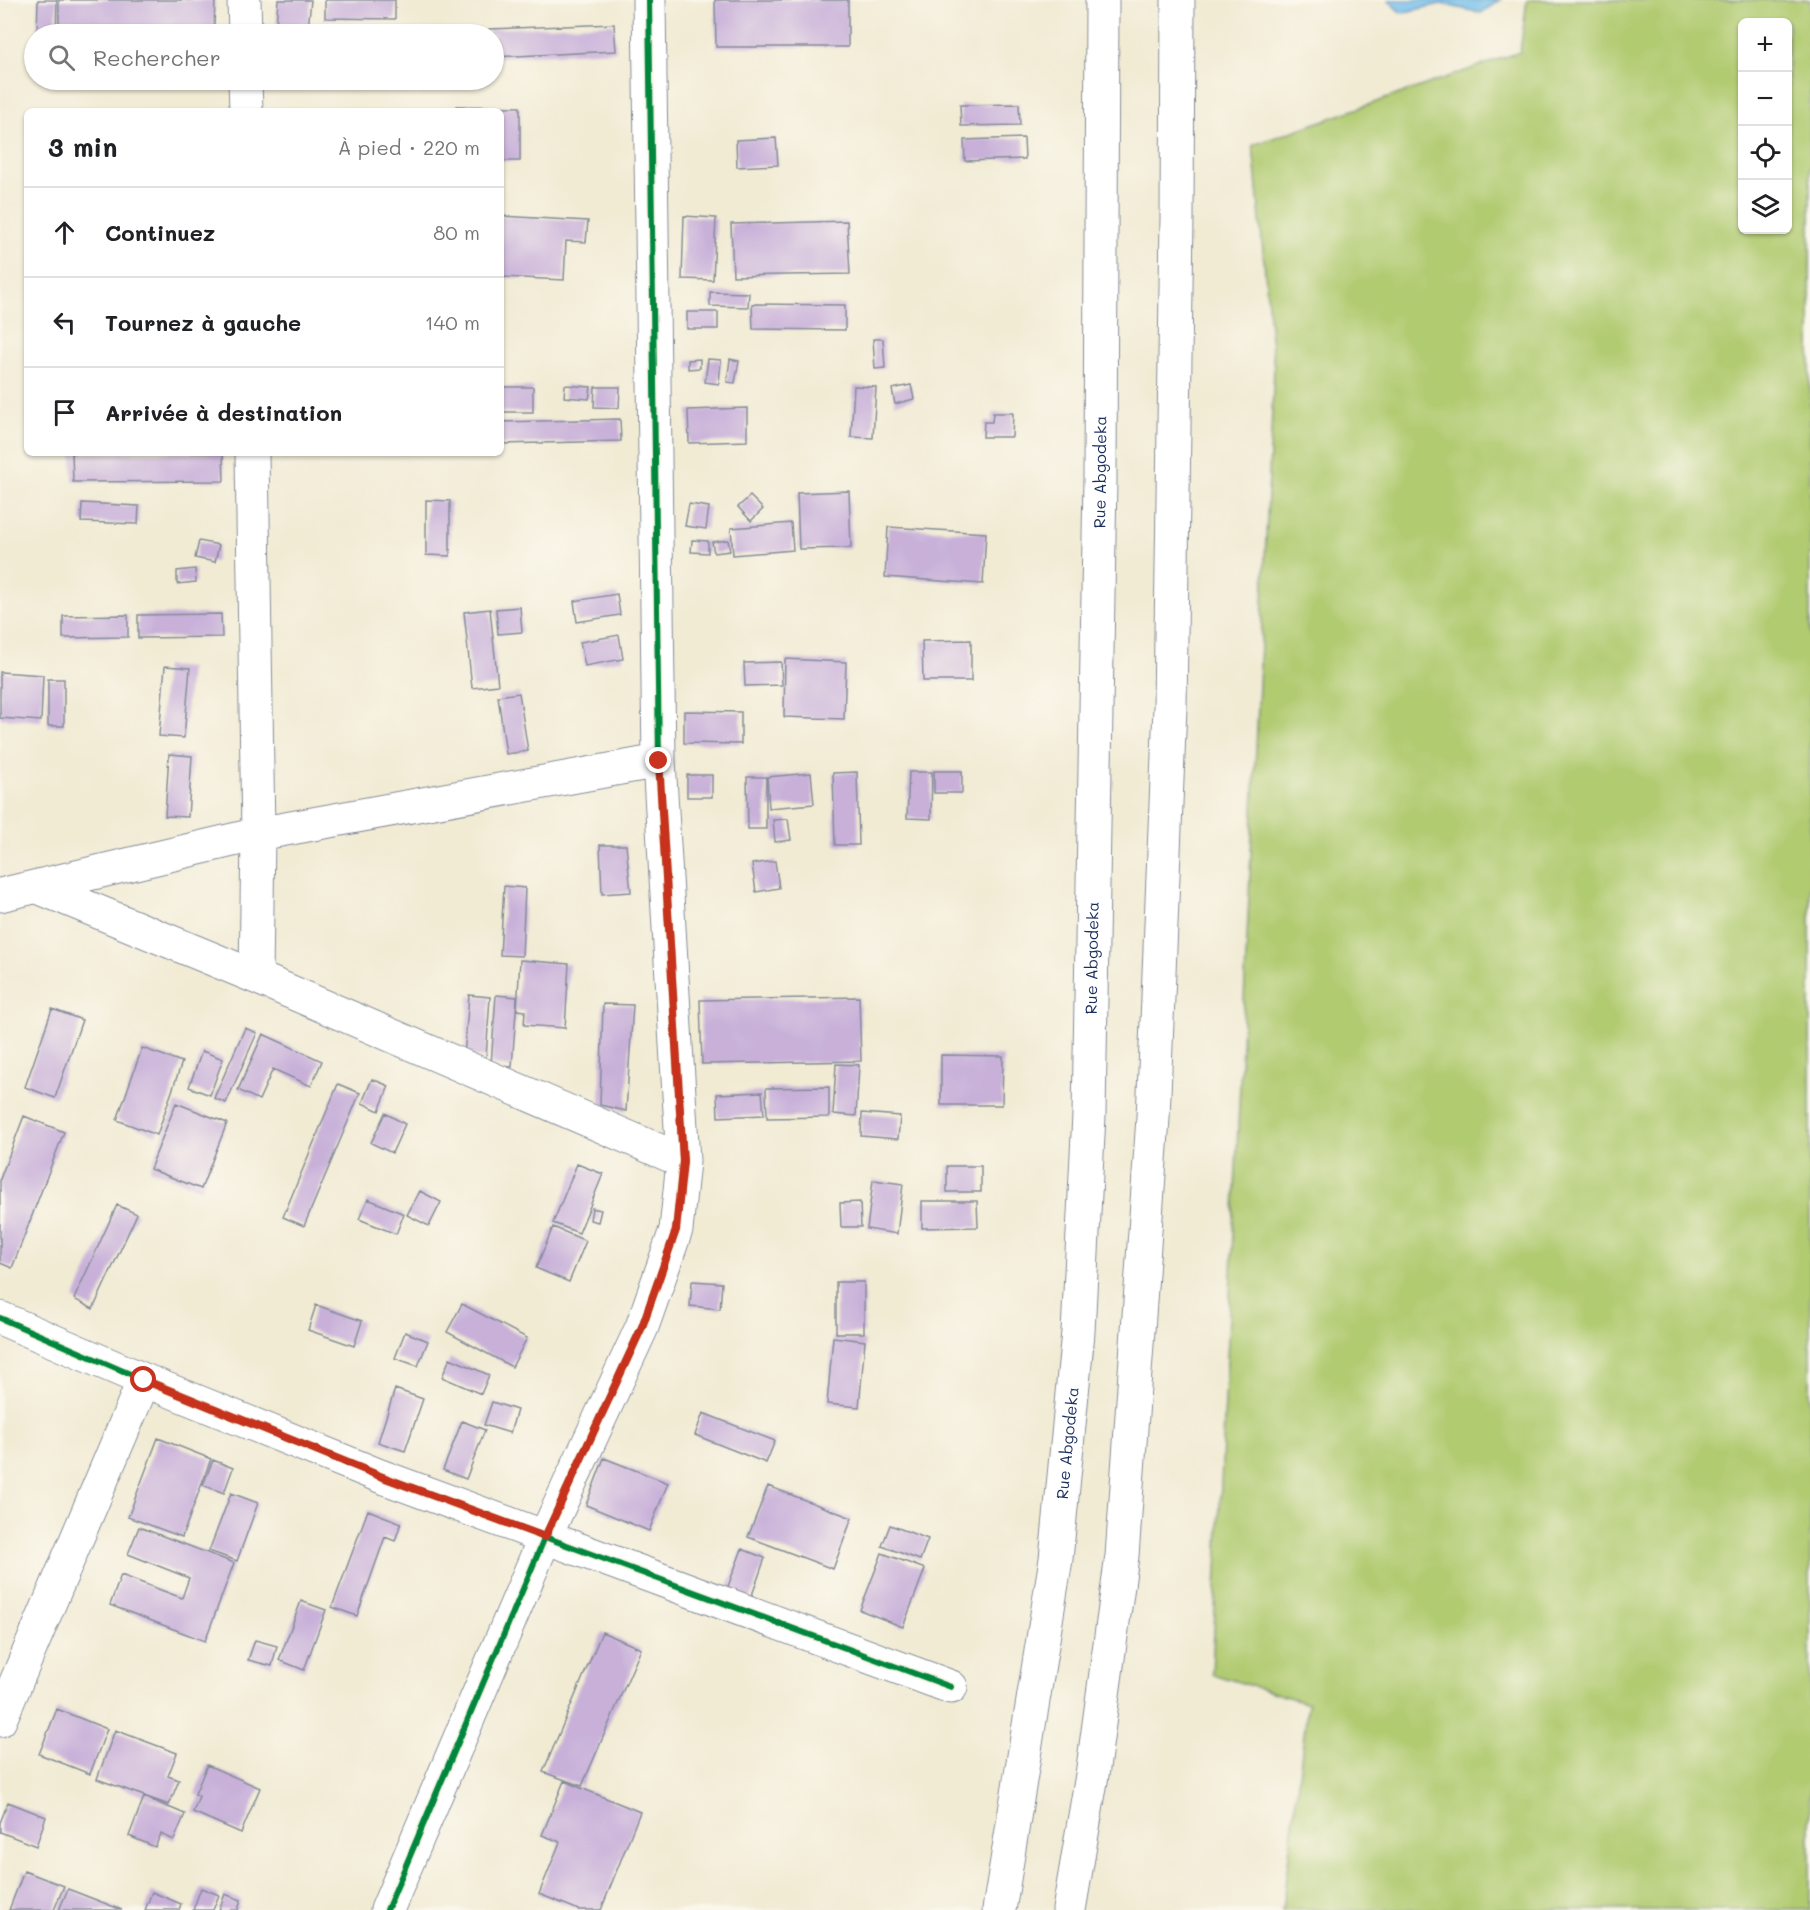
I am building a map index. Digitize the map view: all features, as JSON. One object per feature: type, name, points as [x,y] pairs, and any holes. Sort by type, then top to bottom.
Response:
[{"type":"street","points":[[244,0],[245,24]]},
{"type":"street","points":[[387,1910],[545,1537],[642,1327],[676,1230],[683,1161],[659,761],[649,0]]},
{"type":"street","name":"Rue Abgodeka","points":[[999,1910],[1056,1559],[1078,1332],[1089,1115],[1100,467],[1102,0]]},
{"type":"street","points":[[1069,1910],[1092,1775],[1122,1556],[1154,1118],[1170,707],[1178,206],[1178,0]]},
{"type":"street","points":[[246,90],[246,108]]},
{"type":"street","points":[[252,456],[258,834],[256,977]]},
{"type":"street","points":[[0,895],[258,834],[659,761]]},
{"type":"street","points":[[38,887],[256,977],[683,1161]]},
{"type":"street","points":[[0,1318],[144,1380],[380,1476],[951,1687]]},
{"type":"street","points":[[0,1720],[144,1380]]},
{"type":"green space","points":[[1527,0],[1810,0],[1810,1910],[1282,1910],[1308,1703],[1212,1674],[1274,369],[1253,145],[1520,52]]},
{"type":"water","points":[[1388,0],[1500,0],[1481,13],[1441,4],[1401,13]]},
{"type":"building","points":[[38,0],[57,0],[56,24],[37,24]]},
{"type":"building","points":[[59,0],[215,0],[214,24],[59,24]]},
{"type":"building","points":[[278,0],[311,0],[309,24],[276,24]]},
{"type":"building","points":[[325,0],[395,0],[395,19],[325,18]]},
{"type":"building","points":[[715,0],[848,0],[848,47],[716,47]]},
{"type":"building","points":[[614,24],[616,51],[504,57],[504,28]]},
{"type":"building","points":[[1019,104],[1020,125],[961,126],[960,105]]},
{"type":"building","points":[[456,106],[520,107],[520,161],[504,161],[504,108],[456,108]]},
{"type":"building","points":[[776,138],[778,165],[737,167],[736,140]]},
{"type":"building","points":[[1024,138],[1025,159],[965,161],[964,140]]},
{"type":"building","points":[[504,216],[588,221],[586,242],[566,241],[564,280],[504,277]]},
{"type":"building","points":[[684,216],[716,218],[713,280],[682,279]]},
{"type":"building","points":[[847,221],[850,274],[733,276],[731,224]]},
{"type":"building","points":[[710,292],[749,293],[748,307],[710,306]]},
{"type":"building","points":[[752,304],[845,305],[845,330],[753,329]]},
{"type":"building","points":[[687,312],[718,312],[718,329],[687,329]]},
{"type":"building","points":[[873,339],[883,339],[885,368],[875,369]]},
{"type":"building","points":[[700,359],[700,368],[688,369],[688,360]]},
{"type":"building","points":[[708,359],[721,360],[719,384],[705,382]]},
{"type":"building","points":[[730,359],[739,361],[735,383],[727,382]]},
{"type":"building","points":[[565,385],[591,387],[589,399],[564,397]]},
{"type":"building","points":[[911,385],[914,399],[895,404],[892,389]]},
{"type":"building","points":[[854,386],[876,387],[873,438],[851,437]]},
{"type":"building","points":[[504,387],[533,387],[533,412],[504,412]]},
{"type":"building","points":[[595,387],[620,387],[619,408],[594,407]]},
{"type":"building","points":[[747,408],[747,441],[689,443],[688,410]]},
{"type":"building","points":[[993,413],[1013,413],[1012,437],[983,437],[984,422],[992,422]]},
{"type":"building","points":[[620,419],[621,441],[504,444],[504,422]]},
{"type":"building","points":[[72,456],[223,456],[224,481],[73,482]]},
{"type":"building","points":[[849,491],[851,548],[799,549],[797,493]]},
{"type":"building","points":[[750,496],[763,509],[751,521],[738,507]]},
{"type":"building","points":[[426,500],[450,501],[450,556],[426,555]]},
{"type":"building","points":[[82,503],[139,506],[138,524],[81,522]]},
{"type":"building","points":[[689,504],[709,507],[706,529],[685,526]]},
{"type":"building","points":[[791,523],[793,550],[733,555],[731,528]]},
{"type":"building","points":[[888,527],[986,533],[983,584],[885,577]]},
{"type":"building","points":[[692,540],[708,541],[708,553],[691,552]]},
{"type":"building","points":[[728,540],[730,551],[714,553],[712,542]]},
{"type":"building","points":[[199,541],[219,545],[215,562],[195,558]]},
{"type":"building","points":[[195,569],[196,582],[177,584],[177,571]]},
{"type":"building","points":[[617,594],[620,615],[577,622],[574,601]]},
{"type":"building","points":[[520,607],[522,632],[498,634],[496,609]]},
{"type":"building","points":[[490,609],[498,685],[472,688],[464,612]]},
{"type":"building","points":[[221,614],[222,637],[138,638],[138,615]]},
{"type":"building","points":[[128,615],[128,637],[63,638],[63,616]]},
{"type":"building","points":[[619,635],[623,659],[585,666],[580,642]]},
{"type":"building","points":[[971,640],[971,681],[923,681],[922,641]]},
{"type":"building","points":[[785,659],[846,662],[844,719],[784,717]]},
{"type":"building","points":[[781,662],[782,685],[745,686],[744,663]]},
{"type":"building","points":[[165,666],[190,668],[184,738],[159,736]]},
{"type":"building","points":[[0,672],[43,675],[41,721],[0,718]]},
{"type":"building","points":[[48,679],[64,679],[64,726],[48,726]]},
{"type":"building","points":[[519,693],[528,751],[506,754],[498,696]]},
{"type":"building","points":[[684,711],[741,712],[741,744],[684,743]]},
{"type":"building","points":[[169,754],[192,756],[188,817],[165,816]]},
{"type":"building","points":[[934,771],[962,771],[962,793],[934,793]]},
{"type":"building","points":[[857,772],[859,845],[835,845],[833,773]]},
{"type":"building","points":[[909,772],[932,772],[931,819],[907,818]]},
{"type":"building","points":[[811,773],[814,804],[769,808],[767,777]]},
{"type":"building","points":[[687,775],[712,775],[712,797],[687,797]]},
{"type":"building","points":[[747,777],[766,777],[766,829],[748,829]]},
{"type":"building","points":[[788,819],[791,840],[775,842],[773,820]]},
{"type":"building","points":[[600,845],[626,845],[631,892],[602,894]]},
{"type":"building","points":[[775,861],[779,888],[756,892],[752,864]]},
{"type":"building","points":[[504,886],[525,888],[522,956],[500,955]]},
{"type":"building","points":[[520,960],[569,964],[565,1028],[524,1025],[525,1011],[517,1010]]},
{"type":"building","points":[[469,995],[490,997],[486,1058],[464,1056]]},
{"type":"building","points":[[496,995],[517,997],[512,1067],[491,1065]]},
{"type":"building","points":[[859,997],[861,1061],[702,1064],[700,1000]]},
{"type":"building","points":[[603,1004],[633,1005],[626,1111],[600,1105]]},
{"type":"building","points":[[52,1009],[82,1020],[55,1098],[25,1087]]},
{"type":"building","points":[[245,1028],[257,1033],[226,1103],[214,1098]]},
{"type":"building","points":[[263,1034],[322,1061],[311,1086],[273,1069],[259,1100],[238,1090]]},
{"type":"building","points":[[142,1048],[182,1062],[157,1135],[117,1120]]},
{"type":"building","points":[[202,1051],[223,1059],[210,1095],[189,1087]]},
{"type":"building","points":[[941,1055],[1003,1056],[1002,1105],[941,1105]]},
{"type":"building","points":[[836,1064],[859,1065],[856,1116],[833,1114]]},
{"type":"building","points":[[372,1079],[389,1086],[379,1111],[362,1103]]},
{"type":"building","points":[[338,1084],[360,1093],[304,1226],[283,1217]]},
{"type":"building","points":[[829,1087],[829,1117],[767,1118],[766,1088]]},
{"type":"building","points":[[762,1092],[764,1115],[718,1117],[717,1094]]},
{"type":"building","points":[[176,1103],[227,1123],[201,1189],[150,1169]]},
{"type":"building","points":[[385,1113],[405,1124],[392,1153],[371,1143]]},
{"type":"building","points":[[862,1113],[900,1116],[898,1139],[861,1136]]},
{"type":"building","points":[[24,1116],[64,1132],[12,1268],[0,1263],[0,1179]]},
{"type":"building","points":[[577,1164],[603,1174],[579,1233],[553,1223]]},
{"type":"building","points":[[947,1166],[981,1166],[981,1192],[947,1192]]},
{"type":"building","points":[[873,1180],[903,1184],[897,1234],[867,1229]]},
{"type":"building","points":[[420,1191],[441,1202],[429,1226],[407,1215]]},
{"type":"building","points":[[368,1199],[404,1214],[396,1234],[359,1219]]},
{"type":"building","points":[[922,1201],[977,1201],[978,1227],[922,1228]]},
{"type":"building","points":[[860,1202],[861,1227],[841,1227],[840,1203]]},
{"type":"building","points":[[117,1205],[137,1214],[93,1309],[74,1299]]},
{"type":"building","points":[[592,1208],[601,1210],[598,1222],[590,1220]]},
{"type":"building","points":[[553,1227],[586,1241],[569,1282],[536,1268]]},
{"type":"building","points":[[692,1281],[722,1283],[720,1309],[690,1306]]},
{"type":"building","points":[[836,1282],[864,1282],[864,1333],[836,1333]]},
{"type":"building","points":[[462,1304],[527,1338],[512,1367],[447,1332]]},
{"type":"building","points":[[316,1305],[362,1321],[354,1346],[308,1330]]},
{"type":"building","points":[[405,1332],[428,1341],[418,1366],[395,1358]]},
{"type":"building","points":[[833,1337],[865,1341],[859,1407],[827,1404]]},
{"type":"building","points":[[450,1358],[489,1375],[481,1394],[442,1377]]},
{"type":"building","points":[[395,1389],[423,1399],[405,1451],[378,1442]]},
{"type":"building","points":[[492,1402],[517,1410],[510,1433],[484,1425]]},
{"type":"building","points":[[703,1413],[775,1441],[766,1463],[695,1435]]},
{"type":"building","points":[[462,1421],[485,1430],[466,1479],[443,1470]]},
{"type":"building","points":[[158,1438],[211,1459],[182,1537],[128,1517]]},
{"type":"building","points":[[604,1458],[668,1483],[649,1531],[586,1505]]},
{"type":"building","points":[[213,1460],[233,1468],[224,1493],[203,1485]]},
{"type":"building","points":[[768,1486],[852,1518],[833,1569],[748,1537]]},
{"type":"building","points":[[231,1493],[258,1503],[237,1561],[209,1551]]},
{"type":"building","points":[[368,1510],[401,1523],[395,1541],[385,1537],[357,1616],[332,1607]]},
{"type":"building","points":[[890,1525],[928,1539],[920,1560],[882,1546]]},
{"type":"building","points":[[139,1527],[234,1563],[205,1641],[110,1605],[121,1575],[182,1598],[189,1578],[128,1554]]},
{"type":"building","points":[[742,1549],[765,1558],[751,1598],[727,1589]]},
{"type":"building","points":[[882,1553],[925,1569],[903,1627],[860,1610]]},
{"type":"building","points":[[301,1601],[326,1610],[304,1670],[279,1660]]},
{"type":"building","points":[[602,1632],[641,1649],[582,1786],[543,1772]]},
{"type":"building","points":[[255,1640],[277,1646],[272,1666],[248,1660]]},
{"type":"building","points":[[57,1709],[107,1729],[90,1774],[39,1754]]},
{"type":"building","points":[[115,1730],[177,1753],[168,1776],[179,1780],[169,1805],[97,1779]]},
{"type":"building","points":[[207,1765],[260,1788],[241,1833],[193,1812],[199,1796],[195,1794]]},
{"type":"building","points":[[564,1781],[640,1812],[601,1910],[579,1910],[539,1894],[560,1842],[542,1835]]},
{"type":"building","points":[[144,1797],[185,1814],[174,1840],[161,1834],[155,1847],[129,1836]]},
{"type":"building","points":[[8,1802],[46,1817],[36,1846],[0,1832],[0,1823]]},
{"type":"building","points":[[24,1871],[64,1886],[54,1910],[9,1910]]},
{"type":"building","points":[[201,1888],[219,1895],[213,1910],[193,1910]]},
{"type":"building","points":[[68,1889],[122,1910],[59,1910]]},
{"type":"building","points":[[152,1892],[181,1904],[179,1910],[145,1910]]},
{"type":"building","points":[[225,1894],[241,1900],[238,1910],[219,1910]]},
{"type":"cycle path","points":[[387,1910],[545,1537],[642,1327],[676,1230],[683,1161],[659,761],[649,0]]},
{"type":"cycle path","points":[[0,1318],[144,1380],[380,1476],[951,1687]]},
{"type":"route","points":[[144,1380],[380,1476],[545,1537],[642,1327],[676,1230],[683,1161],[659,761]]}]
